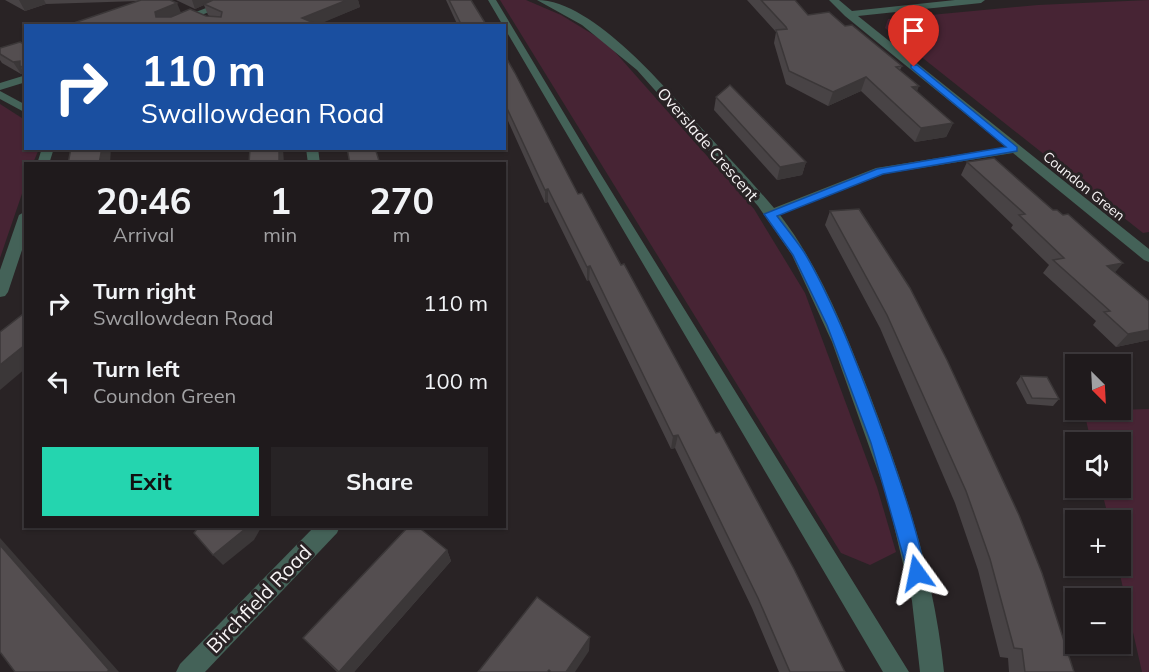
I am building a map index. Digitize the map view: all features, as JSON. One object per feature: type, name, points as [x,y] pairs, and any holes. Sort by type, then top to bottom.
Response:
[{"type":"street","points":[[170,24],[234,0]]},
{"type":"street","points":[[492,0],[594,173],[897,672]]},
{"type":"street","name":"Overslade Crescent","points":[[541,0],[597,29],[626,52],[770,214],[799,254],[834,325],[879,443],[913,553],[932,672]]},
{"type":"street","name":"Coundon Green","points":[[833,0],[1149,257]]},
{"type":"street","points":[[848,14],[981,0]]},
{"type":"street","points":[[178,7],[212,22]]},
{"type":"street","points":[[0,87],[24,79]]},
{"type":"street","points":[[0,94],[24,109]]},
{"type":"street","points":[[770,214],[881,171],[1014,149]]},
{"type":"street","points":[[0,292],[24,221]]},
{"type":"street","name":"Birchfield Road","points":[[188,672],[328,528]]},
{"type":"shaded area","points":[[500,0],[526,0],[561,15],[607,43],[754,209],[805,293],[877,487],[896,552],[870,565],[841,553]]},
{"type":"shaded area","points":[[1149,0],[1149,232],[1143,233],[885,28],[888,19],[1038,5]]},
{"type":"shaded area","points":[[0,104],[24,119],[24,150],[39,150],[33,162],[24,162],[24,188],[0,258]]},
{"type":"shaded area","points":[[1149,409],[1149,672],[1142,672],[1131,623],[1131,588],[1123,588],[1120,576],[1131,576],[1131,510],[1106,510],[1104,498],[1131,498],[1131,432],[1089,432],[1086,420],[1131,420],[1131,410]]},
{"type":"building","points":[[141,0],[170,0],[177,3],[155,12],[156,17],[171,17],[190,9],[206,16],[221,17],[222,12],[204,4],[213,0],[347,0],[302,18],[316,24],[71,24]]},
{"type":"building","points":[[449,0],[471,0],[486,24],[461,24]]},
{"type":"building","points":[[761,0],[795,0],[808,15],[829,12],[845,26],[852,25],[902,66],[896,67],[919,86],[912,87],[953,123],[921,128],[866,77],[833,92],[789,71],[776,30],[787,29]]},
{"type":"building","points":[[20,42],[24,44],[24,68],[20,66],[20,61],[13,62],[0,54],[0,48]]},
{"type":"building","points":[[506,57],[578,194],[582,193],[621,265],[624,264],[716,433],[720,432],[794,569],[845,672],[790,672],[758,598],[678,435],[673,436],[590,266],[587,267],[548,189],[545,190],[506,106]]},
{"type":"building","points":[[730,85],[806,162],[780,167],[716,97]]},
{"type":"building","points":[[71,150],[102,150],[99,162],[68,162]]},
{"type":"building","points":[[250,150],[279,150],[279,162],[249,162]]},
{"type":"building","points":[[347,150],[376,150],[379,162],[350,162]]},
{"type":"building","points":[[994,158],[1053,210],[1063,215],[1068,214],[1123,263],[1107,266],[1149,301],[1149,330],[1128,334],[1104,312],[1110,311],[1053,260],[1064,258],[1019,215],[1025,214],[967,162]]},
{"type":"building","points":[[859,209],[910,288],[947,360],[1019,515],[1042,573],[1065,644],[1065,654],[1068,654],[1074,672],[1025,672],[1022,649],[1014,648],[990,559],[966,491],[887,315],[830,211]]},
{"type":"building","points":[[24,311],[24,346],[0,365],[0,332],[23,314]]},
{"type":"building","points":[[1021,376],[1047,377],[1059,399],[1032,398]]},
{"type":"building","points":[[198,528],[245,528],[213,555],[194,533]]},
{"type":"building","points":[[407,528],[420,528],[447,550],[339,672],[303,638]]},
{"type":"building","points":[[0,545],[109,670],[107,672],[15,672],[0,652]]},
{"type":"building","points":[[537,597],[590,637],[566,672],[549,670],[547,672],[478,672]]},
{"type":"route","points":[[914,67],[1014,149],[881,171],[770,214],[799,254],[834,325],[879,443],[917,573]]}]
